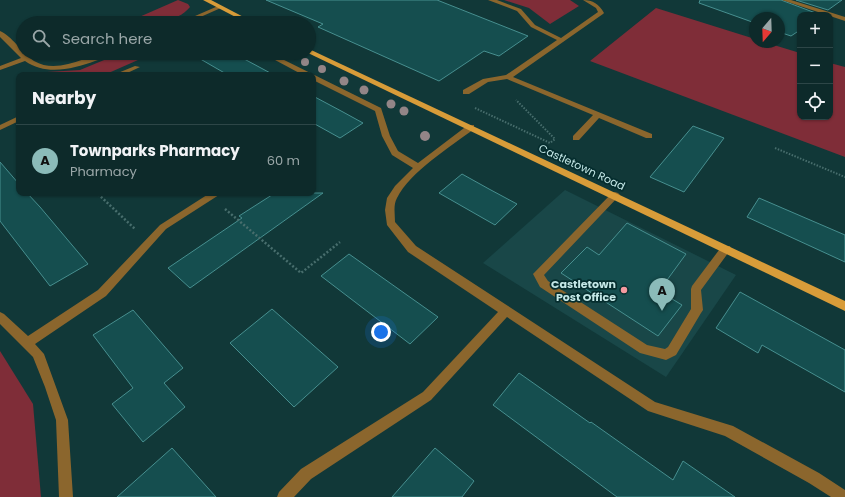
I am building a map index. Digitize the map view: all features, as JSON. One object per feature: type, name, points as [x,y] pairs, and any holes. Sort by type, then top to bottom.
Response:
[{"type":"main road","points":[[206,0],[238,16]]},
{"type":"main road","name":"Castletown Road","points":[[316,53],[845,306]]},
{"type":"street","points":[[491,0],[519,10],[533,26],[561,40]]},
{"type":"street","points":[[508,77],[601,13],[598,7],[586,0]]},
{"type":"street","points":[[785,0],[845,19]]},
{"type":"street","points":[[199,16],[220,7]]},
{"type":"street","points":[[0,33],[16,48]]},
{"type":"street","points":[[0,68],[21,60]]},
{"type":"street","points":[[29,60],[34,64],[55,68],[76,66],[91,60]]},
{"type":"street","points":[[279,60],[303,72]]},
{"type":"street","points":[[124,72],[137,67]]},
{"type":"street","points":[[466,92],[485,80],[495,77],[508,77],[649,136]]},
{"type":"street","points":[[316,79],[378,110],[386,136],[395,153],[419,168]]},
{"type":"street","points":[[576,138],[598,115]]},
{"type":"street","points":[[0,128],[16,120]]},
{"type":"street","points":[[471,127],[419,168],[401,185],[391,200],[390,223],[412,249],[652,407],[728,431],[814,478],[844,497]]},
{"type":"street","points":[[615,195],[538,274],[544,284],[644,349],[666,355],[672,351],[697,310],[696,290],[726,249]]},
{"type":"street","points":[[27,343],[102,292],[163,227],[212,196]]},
{"type":"street","points":[[284,497],[306,474],[427,396],[506,311]]},
{"type":"street","points":[[0,317],[38,354],[62,420],[66,497]]},
{"type":"path","points":[[469,105],[550,143],[555,139],[495,77]]},
{"type":"path","points":[[775,148],[845,178]]},
{"type":"path","points":[[99,196],[138,232],[152,238]]},
{"type":"path","points":[[215,196],[301,273],[340,242]]},
{"type":"shaded area","points":[[178,0],[188,4],[190,7],[178,16],[141,16]]},
{"type":"shaded area","points":[[504,0],[570,0],[579,6],[550,24],[529,8]]},
{"type":"shaded area","points":[[656,8],[749,37],[749,48],[784,48],[797,52],[797,120],[833,120],[833,64],[845,67],[845,157],[590,61]]},
{"type":"shaded area","points":[[104,60],[138,60],[111,72],[47,72],[80,70]]},
{"type":"shaded area","points":[[565,190],[736,275],[666,377],[483,263]]},
{"type":"shaded area","points":[[0,351],[33,404],[41,497],[0,497]]},
{"type":"building","points":[[266,0],[437,0],[528,36],[499,56],[484,51],[439,81],[318,27],[323,24],[316,21],[316,16],[304,16]]},
{"type":"building","points":[[700,0],[781,0],[813,12],[797,12],[797,32],[791,36],[785,34],[785,12],[749,12],[749,21],[699,3]]},
{"type":"building","points":[[796,0],[842,0],[828,10]]},
{"type":"building","points":[[202,60],[246,60],[268,72],[223,72]]},
{"type":"building","points":[[316,98],[363,123],[340,138],[316,125]]},
{"type":"building","points":[[693,126],[724,138],[684,192],[650,177]]},
{"type":"building","points":[[0,162],[16,181],[16,196],[30,196],[88,264],[50,286],[0,221]]},
{"type":"building","points":[[462,174],[517,204],[495,225],[439,193]]},
{"type":"building","points":[[316,193],[323,193],[190,288],[168,268],[242,218],[239,216],[270,196],[316,196]]},
{"type":"building","points":[[759,198],[845,235],[845,262],[747,217]]},
{"type":"building","points":[[627,223],[686,254],[659,291],[682,305],[658,336],[561,273],[587,247],[599,255]]},
{"type":"building","points":[[349,254],[438,317],[410,344],[321,276]]},
{"type":"building","points":[[740,292],[845,350],[845,392],[762,345],[758,353],[716,328]]},
{"type":"building","points":[[272,309],[338,367],[294,407],[230,343]]},
{"type":"building","points":[[133,310],[183,368],[164,383],[185,407],[143,442],[112,404],[133,388],[93,335]]},
{"type":"building","points":[[519,373],[673,480],[683,461],[735,497],[617,497],[493,405]]},
{"type":"building","points":[[172,448],[216,497],[117,497]]},
{"type":"building","points":[[435,448],[474,481],[462,497],[392,497]]},
{"type":"place","name":"Castletown Post Office","points":[[624,290]]},
{"type":"place","name":"Townparks Pharmacy","points":[[662,311]]}]
